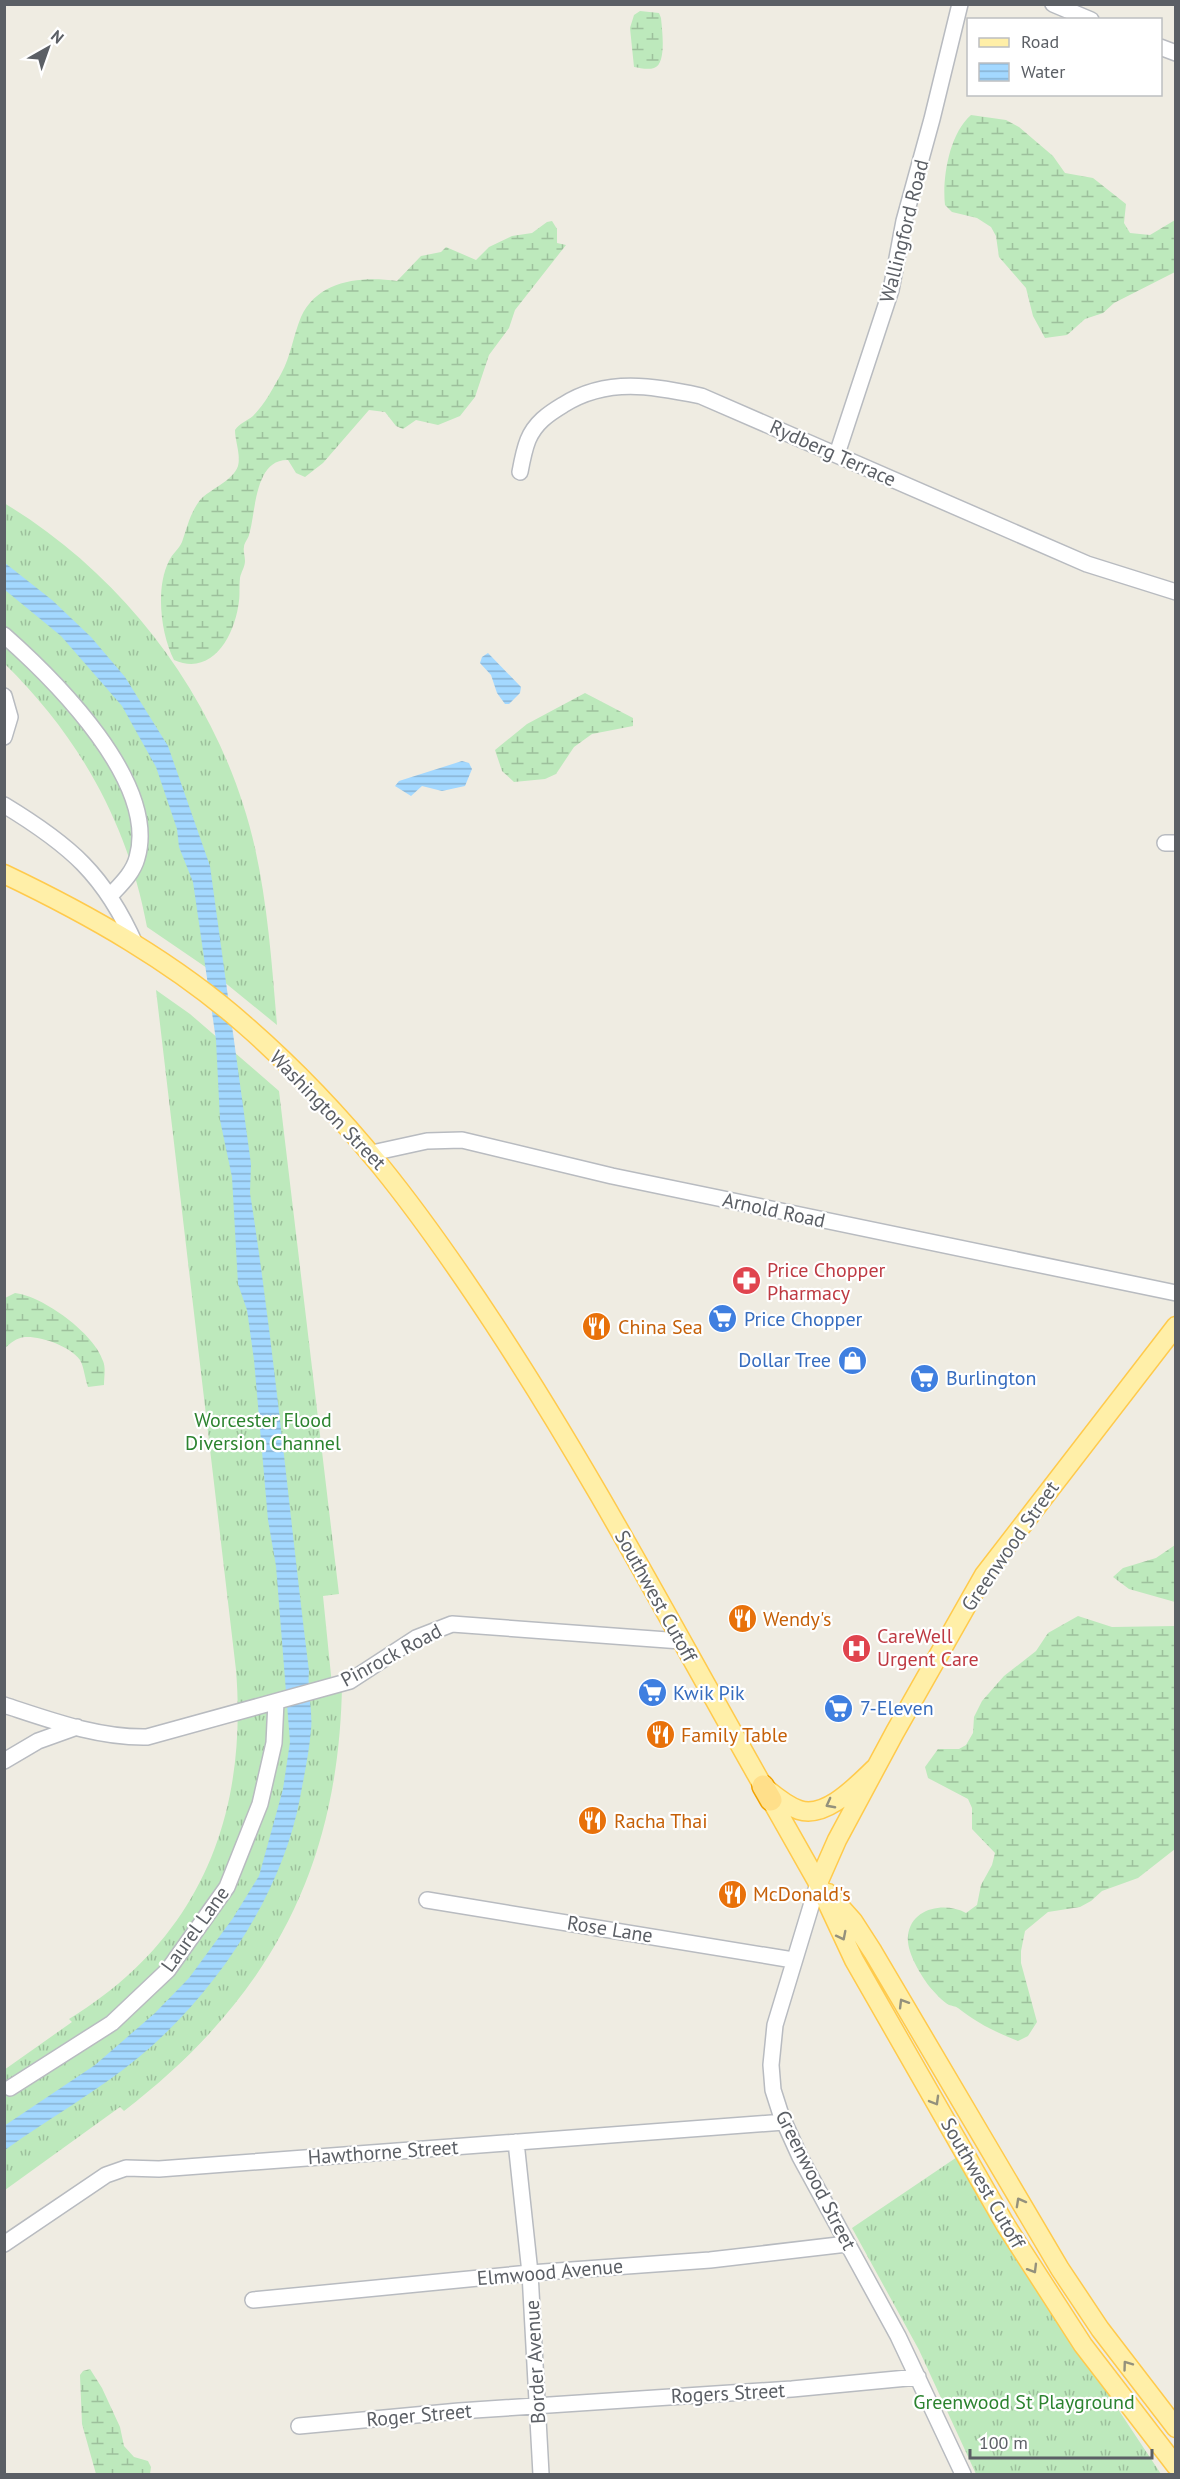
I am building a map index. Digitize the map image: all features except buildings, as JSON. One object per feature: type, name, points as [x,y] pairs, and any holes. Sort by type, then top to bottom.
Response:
[{"type":"main road","name":"Washington Street","points":[[4,874],[74,909],[153,957],[246,1026],[319,1095],[372,1153],[440,1241],[565,1435]]},
{"type":"main road","name":"Greenwood Street","points":[[819,1883],[837,1839],[875,1768],[990,1567],[1176,1326]]},
{"type":"main road","name":"Southwest Cutoff","points":[[565,1435],[819,1883],[854,1960],[1005,2224],[1083,2345],[1176,2466]]},
{"type":"main road","points":[[767,1793],[802,1811],[816,1810],[833,1803],[875,1768]]},
{"type":"main road","name":"Southwest Cutoff","points":[[819,1883],[853,1921],[873,1952],[1026,2215],[1079,2299],[1176,2428]]},
{"type":"street","name":"Wallingford Road","points":[[837,454],[891,290],[903,221],[932,119],[960,4]]},
{"type":"street","points":[[1053,4],[1087,18]]},
{"type":"street","points":[[1162,47],[1176,53]]},
{"type":"street","name":"Rydberg Terrace","points":[[520,472],[528,440],[544,416],[573,398],[604,387],[649,385],[701,396],[1087,564],[1176,592]]},
{"type":"street","points":[[4,635],[85,717],[132,794],[139,821],[137,857],[132,870],[111,895]]},
{"type":"street","points":[[4,696],[10,717],[4,737]]},
{"type":"street","points":[[4,806],[37,825],[76,857],[111,895],[136,946]]},
{"type":"street","name":"Arnold Road","points":[[372,1153],[427,1141],[462,1140],[627,1179],[1176,1293]]},
{"type":"street","name":"Pinrock Road","points":[[4,1705],[77,1727],[116,1735],[147,1737],[350,1681],[416,1638],[453,1624],[681,1641]]},
{"type":"street","name":"Laurel Lane","points":[[10,2088],[112,2023],[168,1970],[227,1887],[260,1804],[274,1743],[279,1701]]},
{"type":"street","points":[[4,1761],[38,1741],[77,1727]]},
{"type":"street","name":"Greenwood Street","points":[[819,1883],[778,2012],[771,2052],[773,2090],[784,2122],[918,2377],[963,2475]]},
{"type":"street","name":"Rose Lane","points":[[428,1900],[793,1960]]},
{"type":"street","name":"Hawthorne Street","points":[[4,2244],[99,2180],[126,2168],[159,2169],[784,2122]]},
{"type":"street","name":"Border Avenue","points":[[516,2142],[530,2273],[541,2475]]},
{"type":"street","name":"Elmwood Avenue","points":[[253,2300],[530,2273],[710,2260],[848,2244]]},
{"type":"street","name":"Rogers Street","points":[[539,2406],[792,2389],[918,2377]]},
{"type":"street","name":"Roger Street","points":[[300,2426],[539,2406]]},
{"type":"green space","points":[[640,11],[659,13],[661,18],[663,38],[661,60],[652,69],[634,67],[630,28],[634,15]]},
{"type":"green space","points":[[971,115],[1006,120],[1019,127],[1053,156],[1065,173],[1093,178],[1126,204],[1124,223],[1130,233],[1150,235],[1175,220],[1175,272],[1114,303],[1103,313],[1085,319],[1067,335],[1045,338],[1033,316],[1026,288],[999,257],[996,236],[991,227],[977,218],[952,212],[945,205],[946,170],[952,145],[963,123]]},
{"type":"green space","points":[[552,221],[557,229],[557,243],[566,245],[515,310],[509,328],[489,355],[475,397],[460,416],[438,425],[416,420],[403,429],[396,426],[385,412],[369,410],[323,463],[305,477],[296,473],[288,460],[277,462],[269,468],[258,489],[249,535],[244,546],[245,563],[240,578],[237,614],[233,627],[220,650],[211,658],[200,663],[188,664],[174,660],[169,650],[161,611],[162,584],[170,558],[182,542],[191,515],[200,500],[231,476],[238,466],[235,430],[253,416],[272,390],[290,353],[301,317],[309,305],[318,295],[342,283],[369,279],[397,281],[421,256],[441,252],[446,247],[476,260],[489,247],[512,236],[532,233]]},
{"type":"green space","points":[[4,503],[49,534],[91,569],[130,608],[164,650],[194,696],[220,745],[240,795],[255,848],[266,914],[277,1025],[207,968],[147,927],[139,889],[127,853],[97,785],[56,722],[5,664]]},
{"type":"green space","points":[[585,693],[633,718],[633,726],[592,734],[574,747],[556,774],[545,779],[514,782],[502,771],[495,750],[527,724]]},
{"type":"green space","name":"Worcester Flood Diversion Channel","points":[[156,990],[190,1014],[279,1091],[339,1594],[323,1596],[332,1685],[342,1685],[338,1752],[327,1813],[310,1871],[286,1925],[256,1976],[219,2023],[175,2068],[124,2111],[120,2107],[5,2190],[4,2070],[72,2022],[69,2019],[114,1987],[152,1952],[182,1913],[206,1870],[223,1824],[233,1775],[238,1724],[236,1670]]},
{"type":"green space","points":[[15,1293],[39,1301],[53,1309],[90,1339],[104,1364],[104,1385],[88,1387],[80,1360],[69,1350],[55,1343],[25,1337],[5,1348],[5,1298]]},
{"type":"green space","points":[[1175,1545],[1175,1602],[1129,1589],[1113,1577],[1123,1568],[1156,1558]]},
{"type":"green space","points":[[1078,1616],[1112,1627],[1175,1626],[1175,1849],[1138,1878],[1102,1891],[1080,1907],[1048,1912],[1025,1931],[1021,1963],[1037,2022],[1028,2036],[1018,2041],[986,2027],[958,2008],[944,2002],[925,1981],[911,1955],[908,1936],[911,1926],[922,1913],[949,1908],[966,1913],[977,1905],[981,1885],[992,1865],[995,1853],[972,1829],[972,1808],[968,1799],[928,1778],[925,1767],[938,1749],[959,1749],[966,1745],[973,1733],[974,1717],[982,1701],[1004,1676],[1036,1651],[1048,1633]]},
{"type":"green space","name":"Greenwood St Playground","points":[[963,2153],[1027,2272],[1161,2474],[976,2474],[919,2350],[852,2228]]},
{"type":"green space","points":[[90,2369],[102,2388],[120,2427],[124,2446],[134,2457],[148,2461],[151,2467],[150,2474],[96,2474],[82,2424],[80,2375],[83,2371]]},
{"type":"water","points":[[5,563],[52,600],[91,637],[125,677],[168,746],[210,866],[251,1164],[250,1193],[267,1312],[309,1671],[311,1723],[300,1798],[278,1871],[261,1906],[219,1973],[194,2004],[139,2057],[107,2082],[5,2150],[4,2126],[95,2065],[155,2013],[189,1978],[233,1918],[259,1876],[283,1789],[290,1742],[276,1566],[268,1520],[254,1360],[247,1310],[238,1284],[232,1177],[220,1120],[216,1040],[193,882],[179,847],[177,829],[156,767],[122,706],[61,636],[5,590]]},
{"type":"water","points":[[488,653],[521,687],[520,693],[509,704],[505,704],[497,693],[491,675],[480,663],[482,657]]},
{"type":"water","points":[[462,761],[469,763],[472,769],[465,786],[442,791],[422,786],[411,796],[395,786],[399,781]]},
{"type":"place","name":"Price Chopper Pharmacy","points":[[746,1281]]},
{"type":"place","name":"Price Chopper","points":[[723,1319]]},
{"type":"place","name":"China Sea","points":[[597,1327]]},
{"type":"place","name":"Dollar Tree","points":[[852,1360]]},
{"type":"place","name":"Burlington","points":[[925,1378]]},
{"type":"place","name":"Wendy's","points":[[742,1619]]},
{"type":"place","name":"CareWell Urgent Care","points":[[856,1648]]},
{"type":"place","name":"Kwik Pik","points":[[652,1693]]},
{"type":"place","name":"7-Eleven","points":[[839,1708]]},
{"type":"place","name":"Family Table","points":[[660,1735]]},
{"type":"place","name":"Racha Thai","points":[[593,1821]]},
{"type":"place","name":"McDonald's","points":[[732,1894]]}]
